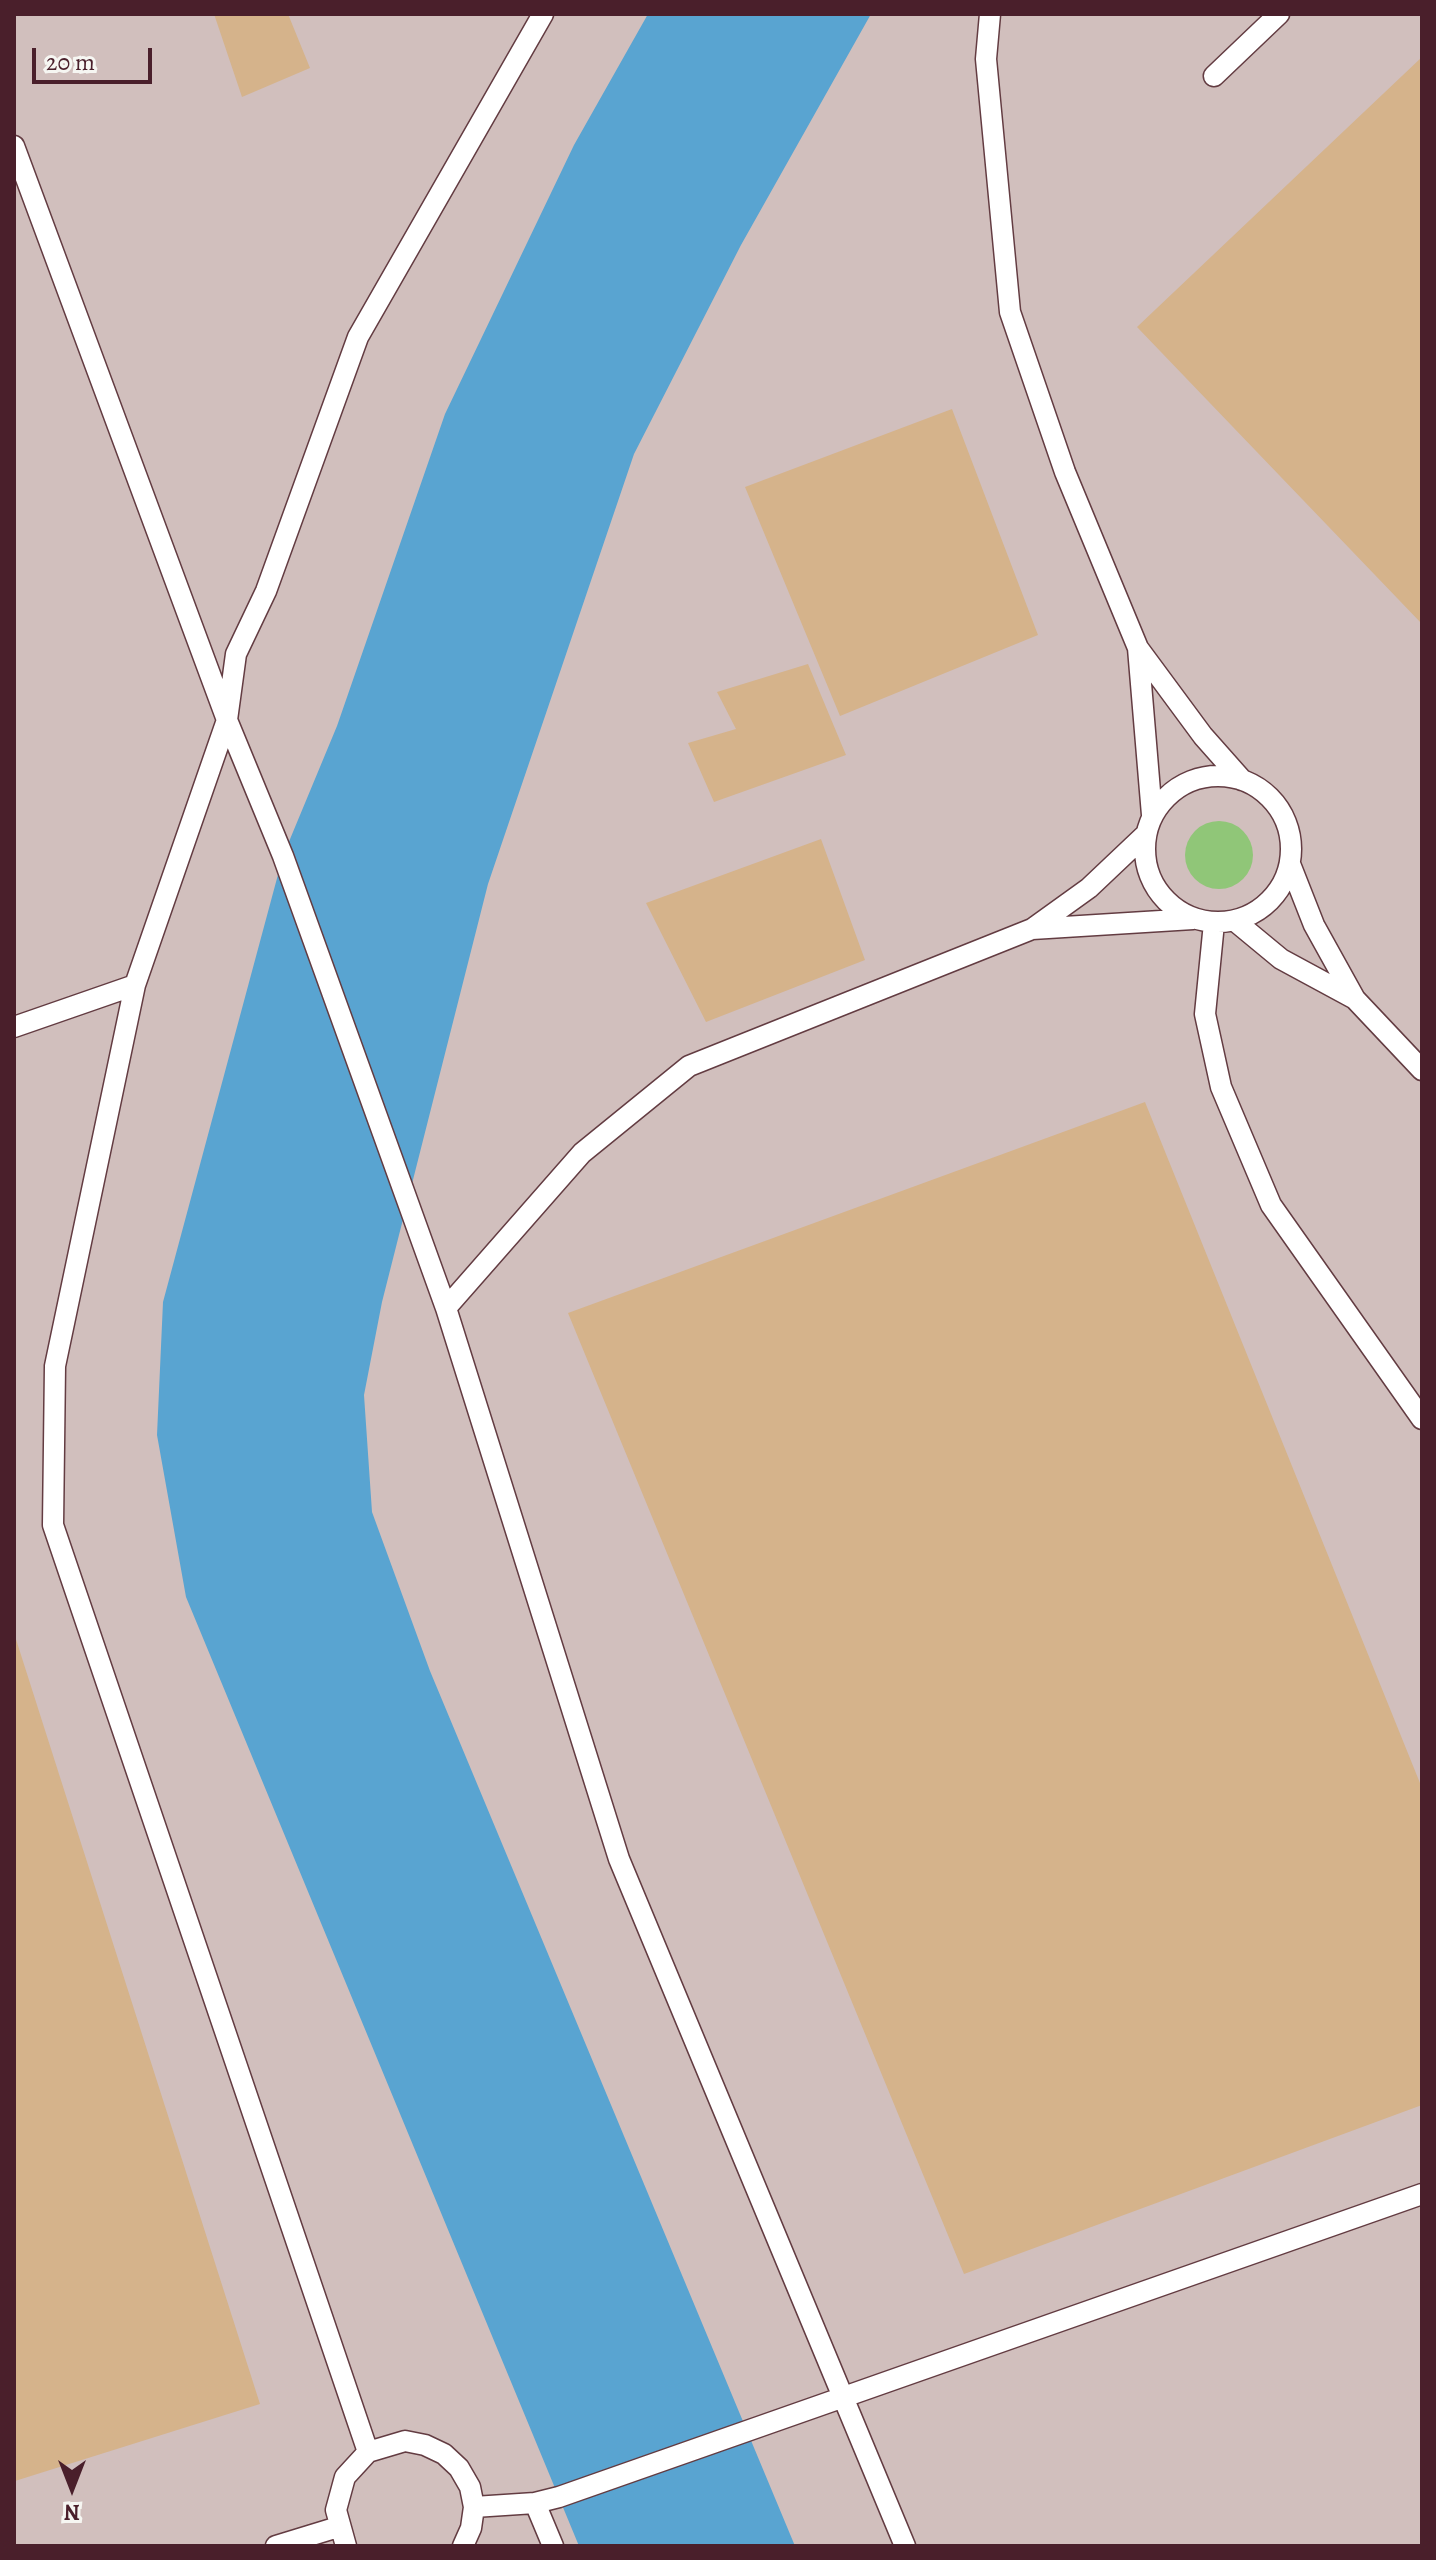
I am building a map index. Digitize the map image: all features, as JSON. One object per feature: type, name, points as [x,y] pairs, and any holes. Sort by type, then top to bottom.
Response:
[{"type":"lane","points":[[368,2452],[53,1525],[55,1366],[135,985],[227,720],[236,654],[266,591],[358,337],[543,14]]},
{"type":"lane","points":[[990,14],[986,59],[1010,312],[1065,472],[1138,648],[1203,736],[1242,780]]},
{"type":"lane","points":[[1214,76],[1279,14]]},
{"type":"lane","points":[[14,146],[227,720],[283,856],[446,1308],[619,1859],[905,2546]]},
{"type":"lane","points":[[1138,648],[1152,815]]},
{"type":"lane","points":[[1355,999],[1214,921],[1174,909],[1159,894],[1149,876],[1144,856],[1145,835],[1152,815],[1165,798],[1181,785],[1222,776],[1242,780],[1261,790],[1287,822],[1290,864],[1314,925],[1355,999],[1422,1070]]},
{"type":"lane","points":[[446,1308],[582,1153],[689,1066],[1032,929],[1089,888],[1145,835]]},
{"type":"lane","points":[[1032,929],[1214,921],[1254,914],[1271,900],[1283,884],[1290,864]]},
{"type":"lane","points":[[1214,921],[1205,1014],[1221,1087],[1271,1205],[1422,1419]]},
{"type":"lane","points":[[14,1027],[135,985]]},
{"type":"lane","points":[[474,2507],[535,2503],[559,2497],[844,2394],[1422,2194]]},
{"type":"lane","points":[[276,2546],[342,2537],[338,2493],[355,2463],[368,2452],[405,2441],[425,2445],[444,2454],[459,2468],[470,2487],[474,2507],[471,2528],[463,2546]]},
{"type":"lane","points":[[535,2503],[553,2546]]},
{"type":"shaded area","points":[[14,14],[1422,14],[1422,2546],[14,2546]]},
{"type":"green space","points":[[1219,821],[1243,831],[1253,855],[1243,879],[1219,889],[1195,879],[1185,855],[1195,831]]},
{"type":"water","points":[[648,14],[871,14],[741,245],[634,454],[488,884],[382,1302],[364,1395],[372,1512],[430,1671],[795,2546],[579,2546],[186,1597],[157,1435],[163,1302],[283,856],[337,726],[445,414],[574,145]]},
{"type":"building","points":[[214,14],[288,14],[310,68],[242,97]]},
{"type":"building","points":[[1422,57],[1422,624],[1137,327]]},
{"type":"building","points":[[952,409],[1038,635],[840,716],[745,487]]},
{"type":"building","points":[[808,664],[846,755],[714,802],[688,743],[736,729],[717,692]]},
{"type":"building","points":[[821,839],[865,960],[706,1022],[646,903]]},
{"type":"building","points":[[1145,1102],[1422,1788],[1422,2105],[964,2274],[568,1313]]},
{"type":"building","points":[[14,1633],[260,2404],[15,2481],[14,2478]]}]
